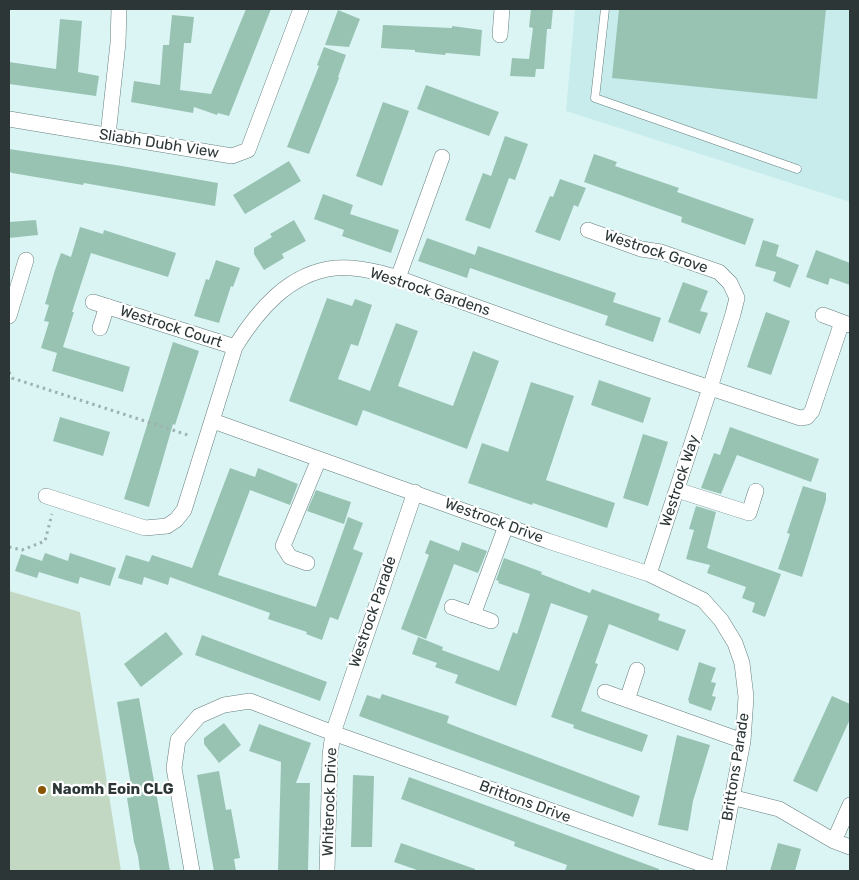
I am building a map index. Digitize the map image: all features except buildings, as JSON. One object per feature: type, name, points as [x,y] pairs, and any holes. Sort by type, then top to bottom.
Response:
[{"type":"street","points":[[108,136],[118,42],[119,9]]},
{"type":"street","name":"Sliabh Dubh View","points":[[9,119],[232,156],[248,150],[301,9]]},
{"type":"street","points":[[500,35],[502,9]]},
{"type":"street","points":[[398,278],[442,157]]},
{"type":"street","name":"Westrock Grove","points":[[588,230],[641,249],[661,252],[719,272],[730,283],[737,298],[710,388]]},
{"type":"street","points":[[9,316],[26,260]]},
{"type":"street","name":"Westrock Gardens","points":[[51,497],[145,528],[167,526],[176,520],[184,510],[235,347],[251,321],[278,292],[304,276],[335,268],[366,270],[398,278],[552,334],[800,418],[808,417],[812,411],[846,323]]},
{"type":"street","name":"Westrock Court","points":[[100,328],[100,304],[235,347]]},
{"type":"street","points":[[823,315],[846,323]]},
{"type":"street","name":"Westrock Way","points":[[649,574],[710,388]]},
{"type":"street","name":"Westrock Drive","points":[[213,421],[506,526],[649,574],[703,600],[720,620],[735,643],[742,663]]},
{"type":"street","points":[[307,563],[290,557],[283,546],[319,459]]},
{"type":"street","points":[[677,490],[749,513],[756,491]]},
{"type":"street","name":"Westrock Parade","points":[[333,733],[415,492]]},
{"type":"street","points":[[473,615],[506,526]]},
{"type":"street","points":[[452,608],[491,622]]},
{"type":"street","name":"Brittons Parade","points":[[718,870],[743,741],[746,697],[742,663]]},
{"type":"street","points":[[627,700],[637,670]]},
{"type":"street","points":[[605,692],[743,741]]},
{"type":"street","name":"Brittons Drive","points":[[192,871],[174,768],[178,740],[199,716],[224,705],[250,701],[333,733],[718,870]]},
{"type":"street","name":"Whiterock Drive","points":[[331,870],[330,755],[333,733]]},
{"type":"street","points":[[731,796],[779,809],[834,841],[850,847]]},
{"type":"street","points":[[834,841],[850,805]]},
{"type":"lane","points":[[605,9],[595,98],[797,169]]},
{"type":"path","points":[[9,372],[12,378],[206,442]]},
{"type":"path","points":[[9,546],[22,550],[45,541],[51,497]]},
{"type":"shaded area","points":[[575,9],[850,9],[850,202],[566,111]]},
{"type":"green space","points":[[9,591],[80,612],[121,871],[9,871]]},
{"type":"place","name":"Naomh Eoin CLG","points":[[42,790]]}]
